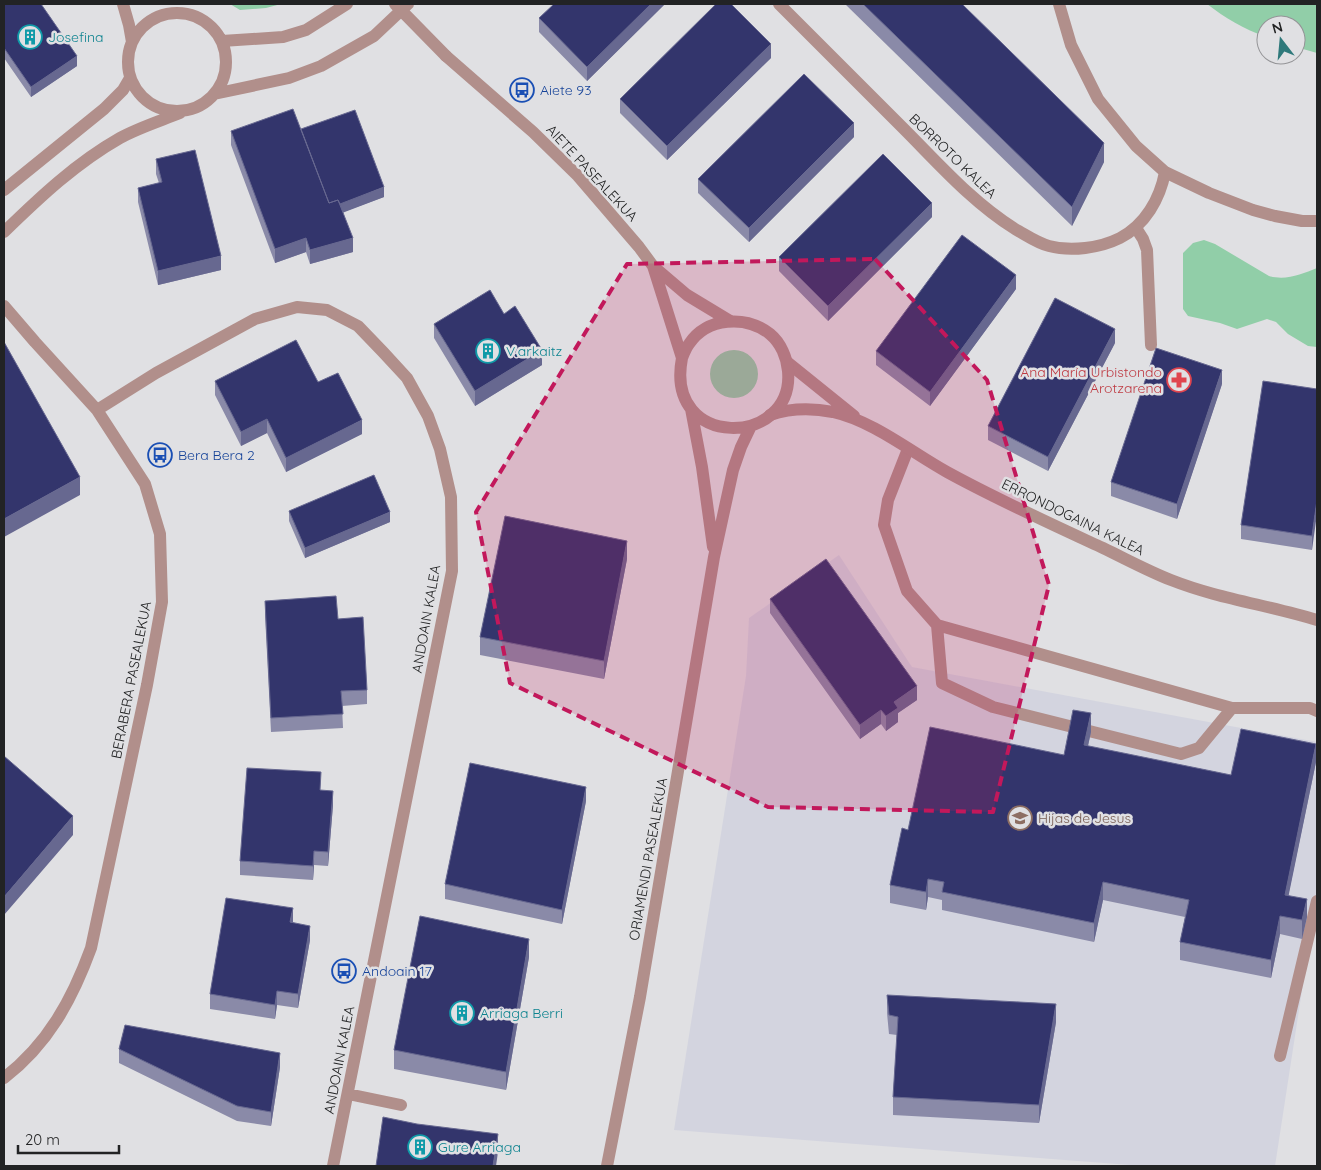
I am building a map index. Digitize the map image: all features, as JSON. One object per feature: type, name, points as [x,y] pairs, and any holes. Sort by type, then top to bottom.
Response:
[{"type":"street","points":[[123,4],[132,42]]},
{"type":"street","points":[[4,232],[59,180],[86,159],[121,138],[184,111],[196,108],[214,94],[222,82],[226,69],[226,55],[222,41],[212,27],[199,18],[183,13],[166,4]]},
{"type":"street","points":[[222,41],[283,38],[306,30],[347,4]]},
{"type":"street","name":"AIETE PASEALEKUA","points":[[395,4],[446,56],[533,132],[578,176],[653,266],[687,295],[730,321]]},
{"type":"street","points":[[214,94],[289,78],[321,66],[374,36],[408,4]]},
{"type":"street","name":"BORROTO KALEA","points":[[779,4],[977,202],[1027,236],[1049,246],[1066,248],[1091,247],[1111,242],[1136,228],[1154,205],[1162,188],[1165,172]]},
{"type":"street","points":[[1059,4],[1071,45],[1098,99],[1136,146],[1165,172],[1208,193],[1253,210],[1302,221],[1317,220]]},
{"type":"street","points":[[183,13],[167,13],[152,19],[140,29],[132,42],[128,60],[130,78],[138,93],[152,104],[168,111],[184,111]]},
{"type":"street","points":[[4,190],[104,108],[123,90],[130,78]]},
{"type":"street","points":[[1136,228],[1147,250],[1151,345]]},
{"type":"street","name":"AIETE PASEALEKUA","points":[[653,266],[682,358]]},
{"type":"street","name":"BERABERA PASEALEKUA","points":[[4,306],[34,342],[97,410],[145,484],[160,534],[162,602],[147,685],[91,948],[79,982],[62,1014],[40,1044],[4,1078]]},
{"type":"street","name":"ANDOAIN KALEA","points":[[97,410],[156,373],[255,319],[298,307],[327,310],[358,326],[407,378],[428,416],[440,449],[451,497],[452,572],[333,1166]]},
{"type":"street","points":[[730,321],[745,322],[760,327],[772,336],[781,348],[787,362],[788,374],[784,396],[770,415],[751,426],[735,429],[719,427],[703,420],[691,409],[680,383],[682,358],[690,343],[700,332],[714,324],[730,321]]},
{"type":"street","name":"ERRONDOGAINA KALEA","points":[[787,362],[866,425]]},
{"type":"street","name":"ORIAMENDI PASEALEKUA","points":[[691,409],[702,466],[714,557]]},
{"type":"street","name":"ERRONDOGAINA KALEA","points":[[770,415],[791,410],[834,412],[866,425],[947,472],[1170,580],[1208,593],[1317,620]]},
{"type":"street","name":"ORIAMENDI PASEALEKUA","points":[[607,1166],[640,997],[714,557],[733,470],[751,426]]},
{"type":"street","points":[[908,449],[888,500],[884,526],[907,591],[937,625],[1232,708],[1310,708],[1317,710]]},
{"type":"street","name":"ERRONDOGAINA KALEA","points":[[1278,611],[1317,610]]},
{"type":"street","points":[[937,625],[942,683],[993,707],[1181,754],[1199,748],[1232,708]]},
{"type":"street","points":[[1280,1056],[1317,901]]},
{"type":"street","points":[[348,1094],[401,1105]]},
{"type":"highlighted area","points":[[875,259],[987,380],[1049,585],[993,812],[768,807],[510,683],[476,512],[627,264]]},
{"type":"shaded area","name":"Hijas de Jesus","points":[[839,555],[912,667],[1317,742],[1317,893],[1275,1166],[1143,1166],[674,1130],[746,676],[749,618]]},
{"type":"green space","points":[[230,4],[281,4],[266,8],[240,10]]},
{"type":"green space","points":[[1207,4],[1317,4],[1317,53],[1306,50],[1306,15],[1256,15],[1256,33],[1221,14]]},
{"type":"green space","points":[[1204,240],[1215,244],[1269,276],[1288,277],[1317,268],[1317,347],[1308,346],[1288,334],[1276,322],[1267,319],[1237,329],[1188,316],[1183,309],[1183,253],[1193,243]]},
{"type":"green space","points":[[729,350],[739,350],[748,354],[754,360],[757,365],[757,383],[748,394],[739,398],[729,398],[720,394],[714,388],[710,379],[710,369],[714,360],[720,354]]},
{"type":"building","name":"Josefina","points":[[41,4],[77,56],[31,87],[4,48],[4,5]]},
{"type":"building","points":[[554,4],[651,4],[587,67],[539,18]]},
{"type":"building","points":[[716,4],[731,4],[771,44],[667,146],[620,99]]},
{"type":"building","points":[[863,4],[962,4],[1104,143],[1072,207]]},
{"type":"building","points":[[804,74],[854,123],[749,228],[698,179]]},
{"type":"building","points":[[293,109],[329,203],[338,200],[353,238],[310,250],[306,238],[275,249],[231,131]]},
{"type":"building","points":[[355,110],[384,187],[340,204],[338,200],[329,203],[301,129]]},
{"type":"building","points":[[195,150],[221,256],[158,271],[138,188],[162,182],[156,159]]},
{"type":"building","points":[[883,154],[932,203],[828,306],[779,257]]},
{"type":"building","points":[[962,235],[1016,275],[930,392],[876,351]]},
{"type":"building","name":"V.arkaitz","points":[[490,290],[504,314],[515,306],[542,350],[475,391],[434,324]]},
{"type":"building","points":[[1055,298],[1115,329],[1048,457],[988,426]]},
{"type":"building","points":[[296,340],[318,382],[338,373],[362,420],[286,458],[267,419],[241,432],[215,381]]},
{"type":"building","points":[[4,342],[80,477],[4,519]]},
{"type":"building","points":[[1156,348],[1222,370],[1177,504],[1111,482]]},
{"type":"building","points":[[1263,381],[1317,389],[1317,500],[1312,536],[1241,525]]},
{"type":"building","points":[[374,475],[390,512],[305,548],[289,511]]},
{"type":"building","points":[[505,516],[627,541],[604,661],[480,637]]},
{"type":"building","points":[[826,559],[917,686],[894,702],[898,708],[886,716],[881,710],[860,725],[770,599]]},
{"type":"building","points":[[336,596],[338,619],[363,617],[367,690],[341,691],[343,714],[271,718],[265,601]]},
{"type":"building","points":[[1073,710],[1091,713],[1084,745],[1231,775],[1241,729],[1316,744],[1285,895],[1307,899],[1302,920],[1280,916],[1271,960],[1180,942],[1189,900],[1103,882],[1094,923],[942,892],[944,882],[928,879],[926,892],[890,885],[902,828],[908,830],[930,727],[1064,755]]},
{"type":"building","points":[[4,756],[73,816],[4,897]]},
{"type":"building","points":[[470,763],[586,787],[562,910],[445,884]]},
{"type":"building","points":[[247,768],[321,772],[320,790],[333,791],[328,852],[314,851],[313,866],[240,861]]},
{"type":"building","points":[[226,898],[293,908],[290,922],[310,926],[298,994],[277,991],[275,1005],[210,994]]},
{"type":"building","name":"Arriaga Berri","points":[[420,916],[529,939],[506,1072],[394,1050]]},
{"type":"building","points":[[887,995],[1056,1004],[1039,1105],[893,1097],[898,1017],[889,1015]]},
{"type":"building","points":[[125,1025],[280,1053],[271,1112],[237,1106],[119,1049]]},
{"type":"building","points":[[383,1117],[417,1124],[498,1134],[493,1166],[376,1166]]},
{"type":"place","name":"Josefina","points":[[30,37]]},
{"type":"place","name":"Aiete 93","points":[[522,90]]},
{"type":"place","name":"V.arkaitz","points":[[488,351]]},
{"type":"place","name":"Ana María Urbistondo Arotzarena","points":[[1179,380]]},
{"type":"place","name":"Bera Bera 2","points":[[160,455]]},
{"type":"place","name":"Hijas de Jesus","points":[[1020,818]]},
{"type":"place","name":"Andoain 17","points":[[344,971]]},
{"type":"place","name":"Arriaga Berri","points":[[462,1013]]},
{"type":"place","name":"Gure Arriaga","points":[[420,1147]]}]
